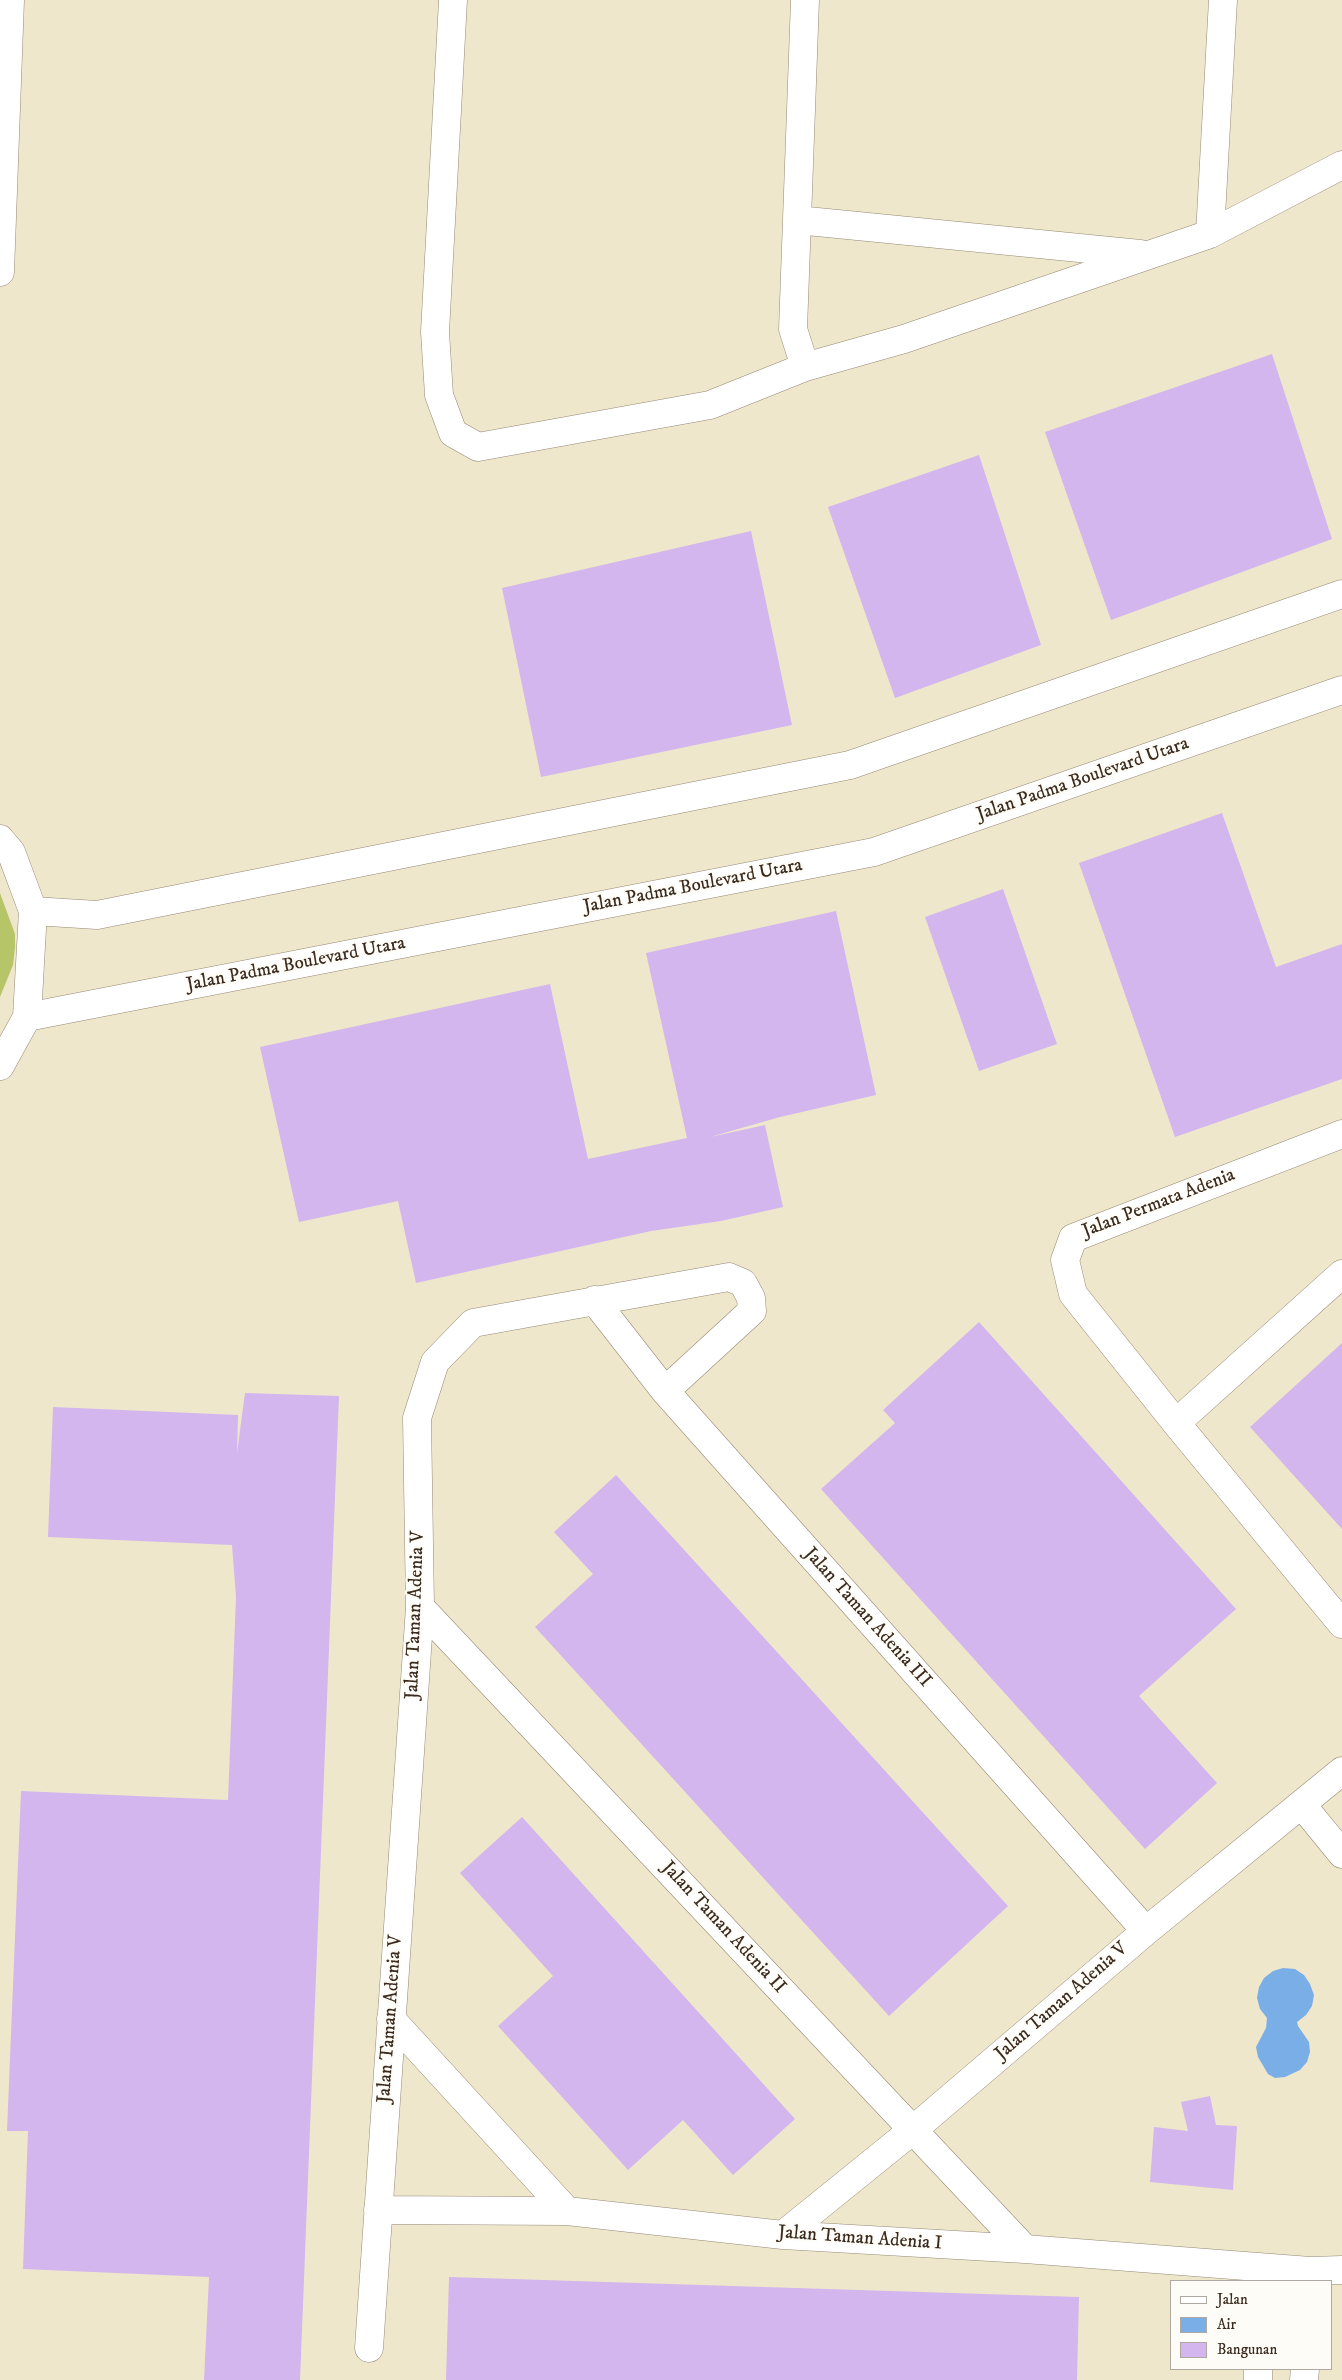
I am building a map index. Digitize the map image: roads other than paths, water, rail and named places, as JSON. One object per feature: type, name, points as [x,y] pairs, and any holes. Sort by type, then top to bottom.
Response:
[{"type":"street","points":[[0,272],[10,0]]},
{"type":"street","points":[[453,0],[435,332],[439,395],[453,433],[478,447],[710,405],[805,367],[904,339],[1210,234],[1342,165]]},
{"type":"street","points":[[805,367],[793,329],[806,0]]},
{"type":"street","points":[[1210,234],[1222,0]]},
{"type":"street","points":[[797,220],[1149,255]]},
{"type":"street","points":[[34,911],[97,915],[850,765],[1342,594]]},
{"type":"street","name":"Jalan Padma Boulevard Utara","points":[[27,1017],[874,852],[1342,690]]},
{"type":"street","points":[[0,839],[11,852],[34,911],[27,1017],[0,1066]]},
{"type":"street","name":"Jalan Permata Adenia","points":[[1342,1134],[1072,1238],[1065,1260],[1073,1294],[1176,1423],[1342,1624]]},
{"type":"street","points":[[1176,1423],[1342,1274]]},
{"type":"street","name":"Jalan Taman Adenia V","points":[[369,2348],[420,1608],[417,1418],[434,1362],[473,1322],[729,1277],[744,1283],[751,1298],[752,1311],[665,1391]]},
{"type":"street","name":"Jalan Taman Adenia III","points":[[594,1300],[665,1391],[1146,1931]]},
{"type":"street","name":"Jalan Taman Adenia II","points":[[420,1608],[914,2129],[1025,2249]]},
{"type":"street","name":"Jalan Taman Adenia V","points":[[783,2235],[914,2129],[1146,1931],[1342,1771]]},
{"type":"street","points":[[1302,1805],[1342,1854]]},
{"type":"street","points":[[391,2019],[567,2211]]},
{"type":"street","name":"Jalan Taman Adenia I","points":[[378,2210],[567,2211],[783,2235],[1025,2249],[1263,2274],[1310,2276],[1342,2270]]},
{"type":"water","points":[[1283,1968],[1295,1969],[1304,1975],[1314,1995],[1312,2006],[1306,2015],[1297,2022],[1309,2042],[1310,2052],[1307,2062],[1300,2070],[1285,2077],[1275,2078],[1268,2074],[1258,2057],[1256,2047],[1266,2028],[1267,2018],[1260,2009],[1257,1998],[1259,1987],[1264,1978],[1273,1971]]}]
